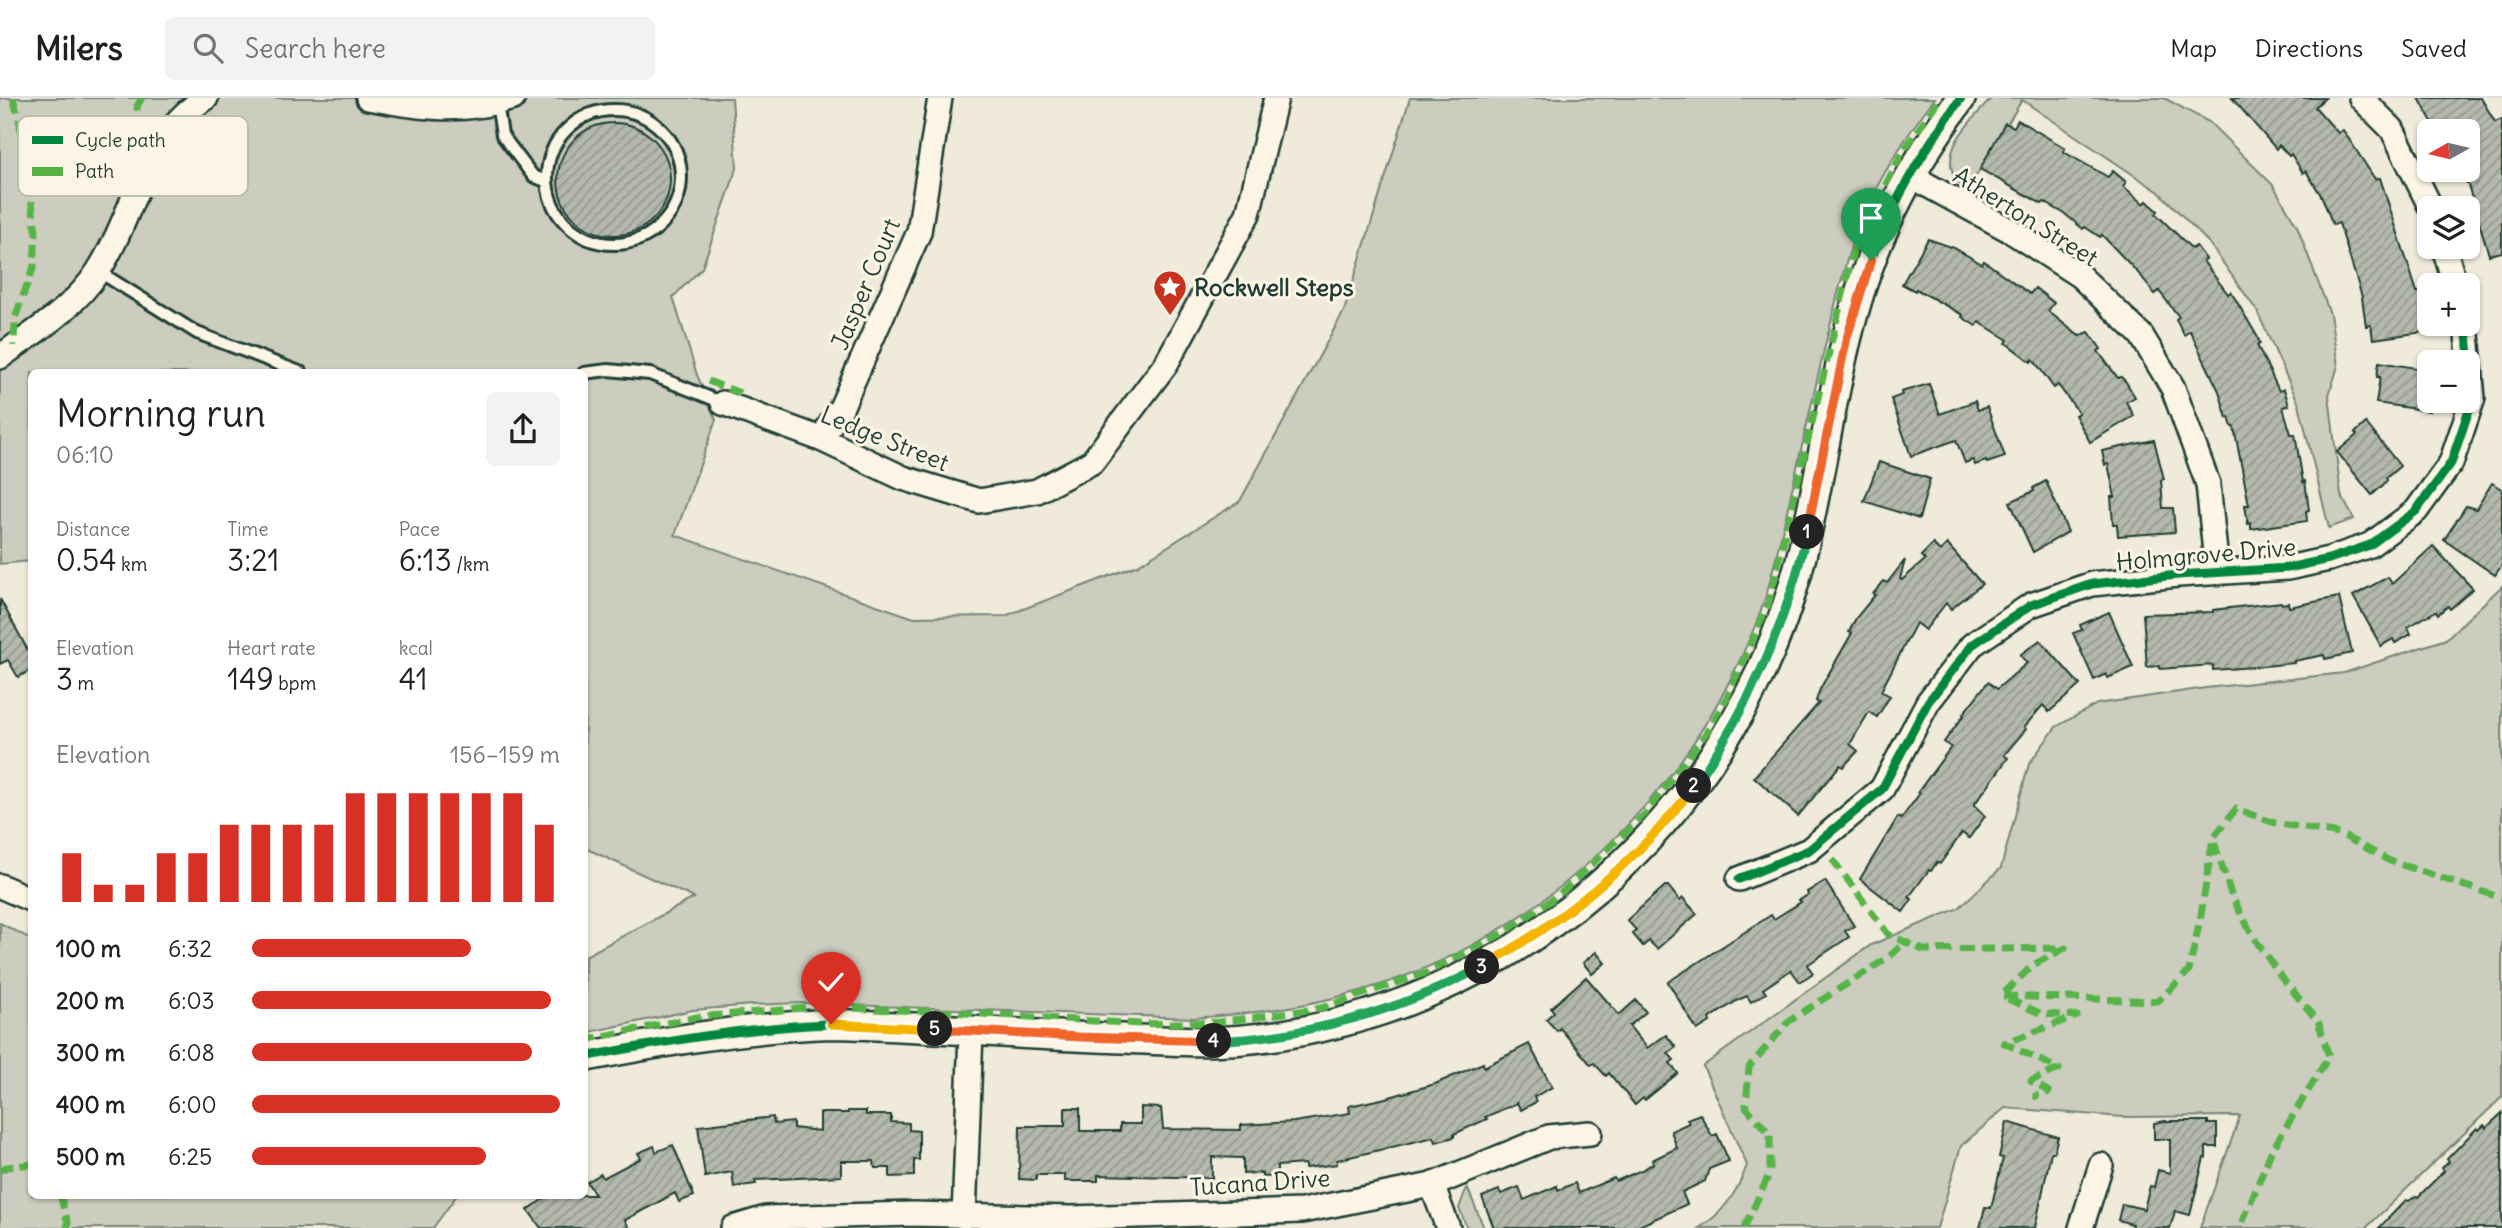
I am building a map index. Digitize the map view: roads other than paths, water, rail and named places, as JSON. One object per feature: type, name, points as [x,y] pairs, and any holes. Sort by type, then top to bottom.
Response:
[{"type":"street","points":[[183,116],[206,98]]},
{"type":"street","points":[[368,98],[442,109],[505,100]]},
{"type":"street","name":"Jasper Court","points":[[821,439],[841,408],[919,232],[940,98]]},
{"type":"street","name":"Ledge Street","points":[[723,403],[821,439],[902,478],[979,501],[1037,491],[1092,462],[1166,364],[1248,214],[1276,98]]},
{"type":"street","points":[[588,1057],[704,1034],[791,1025],[860,1024],[971,1032],[1205,1041],[1259,1037],[1329,1026],[1407,1001],[1479,969],[1547,926],[1578,904],[1637,851],[1685,797],[1714,757],[1744,704],[1771,646],[1801,559],[1846,341],[1871,260],[1909,176],[1961,98]]},
{"type":"street","points":[[2361,98],[2392,130],[2425,196]]},
{"type":"street","name":"Atherton Street","points":[[1909,176],[2011,231],[2080,276],[2141,335],[2173,388],[2208,484],[2217,572]]},
{"type":"street","points":[[0,357],[58,316],[85,289],[109,252],[134,196]]},
{"type":"street","name":"Holmgrove Drive","points":[[1738,878],[1809,850],[1882,789],[1928,702],[1972,645],[2031,605],[2092,584],[2288,568],[2329,559],[2370,545],[2416,511],[2451,463],[2473,398],[2467,336]]},
{"type":"street","points":[[0,886],[28,898]]},
{"type":"street","points":[[964,1217],[971,1032]]},
{"type":"street","name":"Tucana Drive","points":[[733,1228],[766,1218],[913,1214],[1072,1218],[1302,1211],[1432,1185],[1549,1137],[1590,1133]]},
{"type":"street","points":[[2081,1228],[2101,1165]]},
{"type":"street","points":[[1432,1185],[1448,1228]]},
{"type":"lane","points":[[505,100],[502,135],[533,176],[547,181]]},
{"type":"lane","points":[[620,110],[642,116],[661,130],[674,148],[680,171],[679,192],[671,212],[658,228],[639,240],[619,244],[598,243],[578,234],[562,220],[551,202],[547,181],[549,158],[559,138],[576,121],[597,112],[620,110]]},
{"type":"lane","points":[[98,271],[197,333],[292,369]]},
{"type":"lane","name":"Ledge Street","points":[[588,372],[608,370],[650,374],[723,403]]},
{"type":"place","name":"Rockwell Steps","points":[[1170,317]]}]
